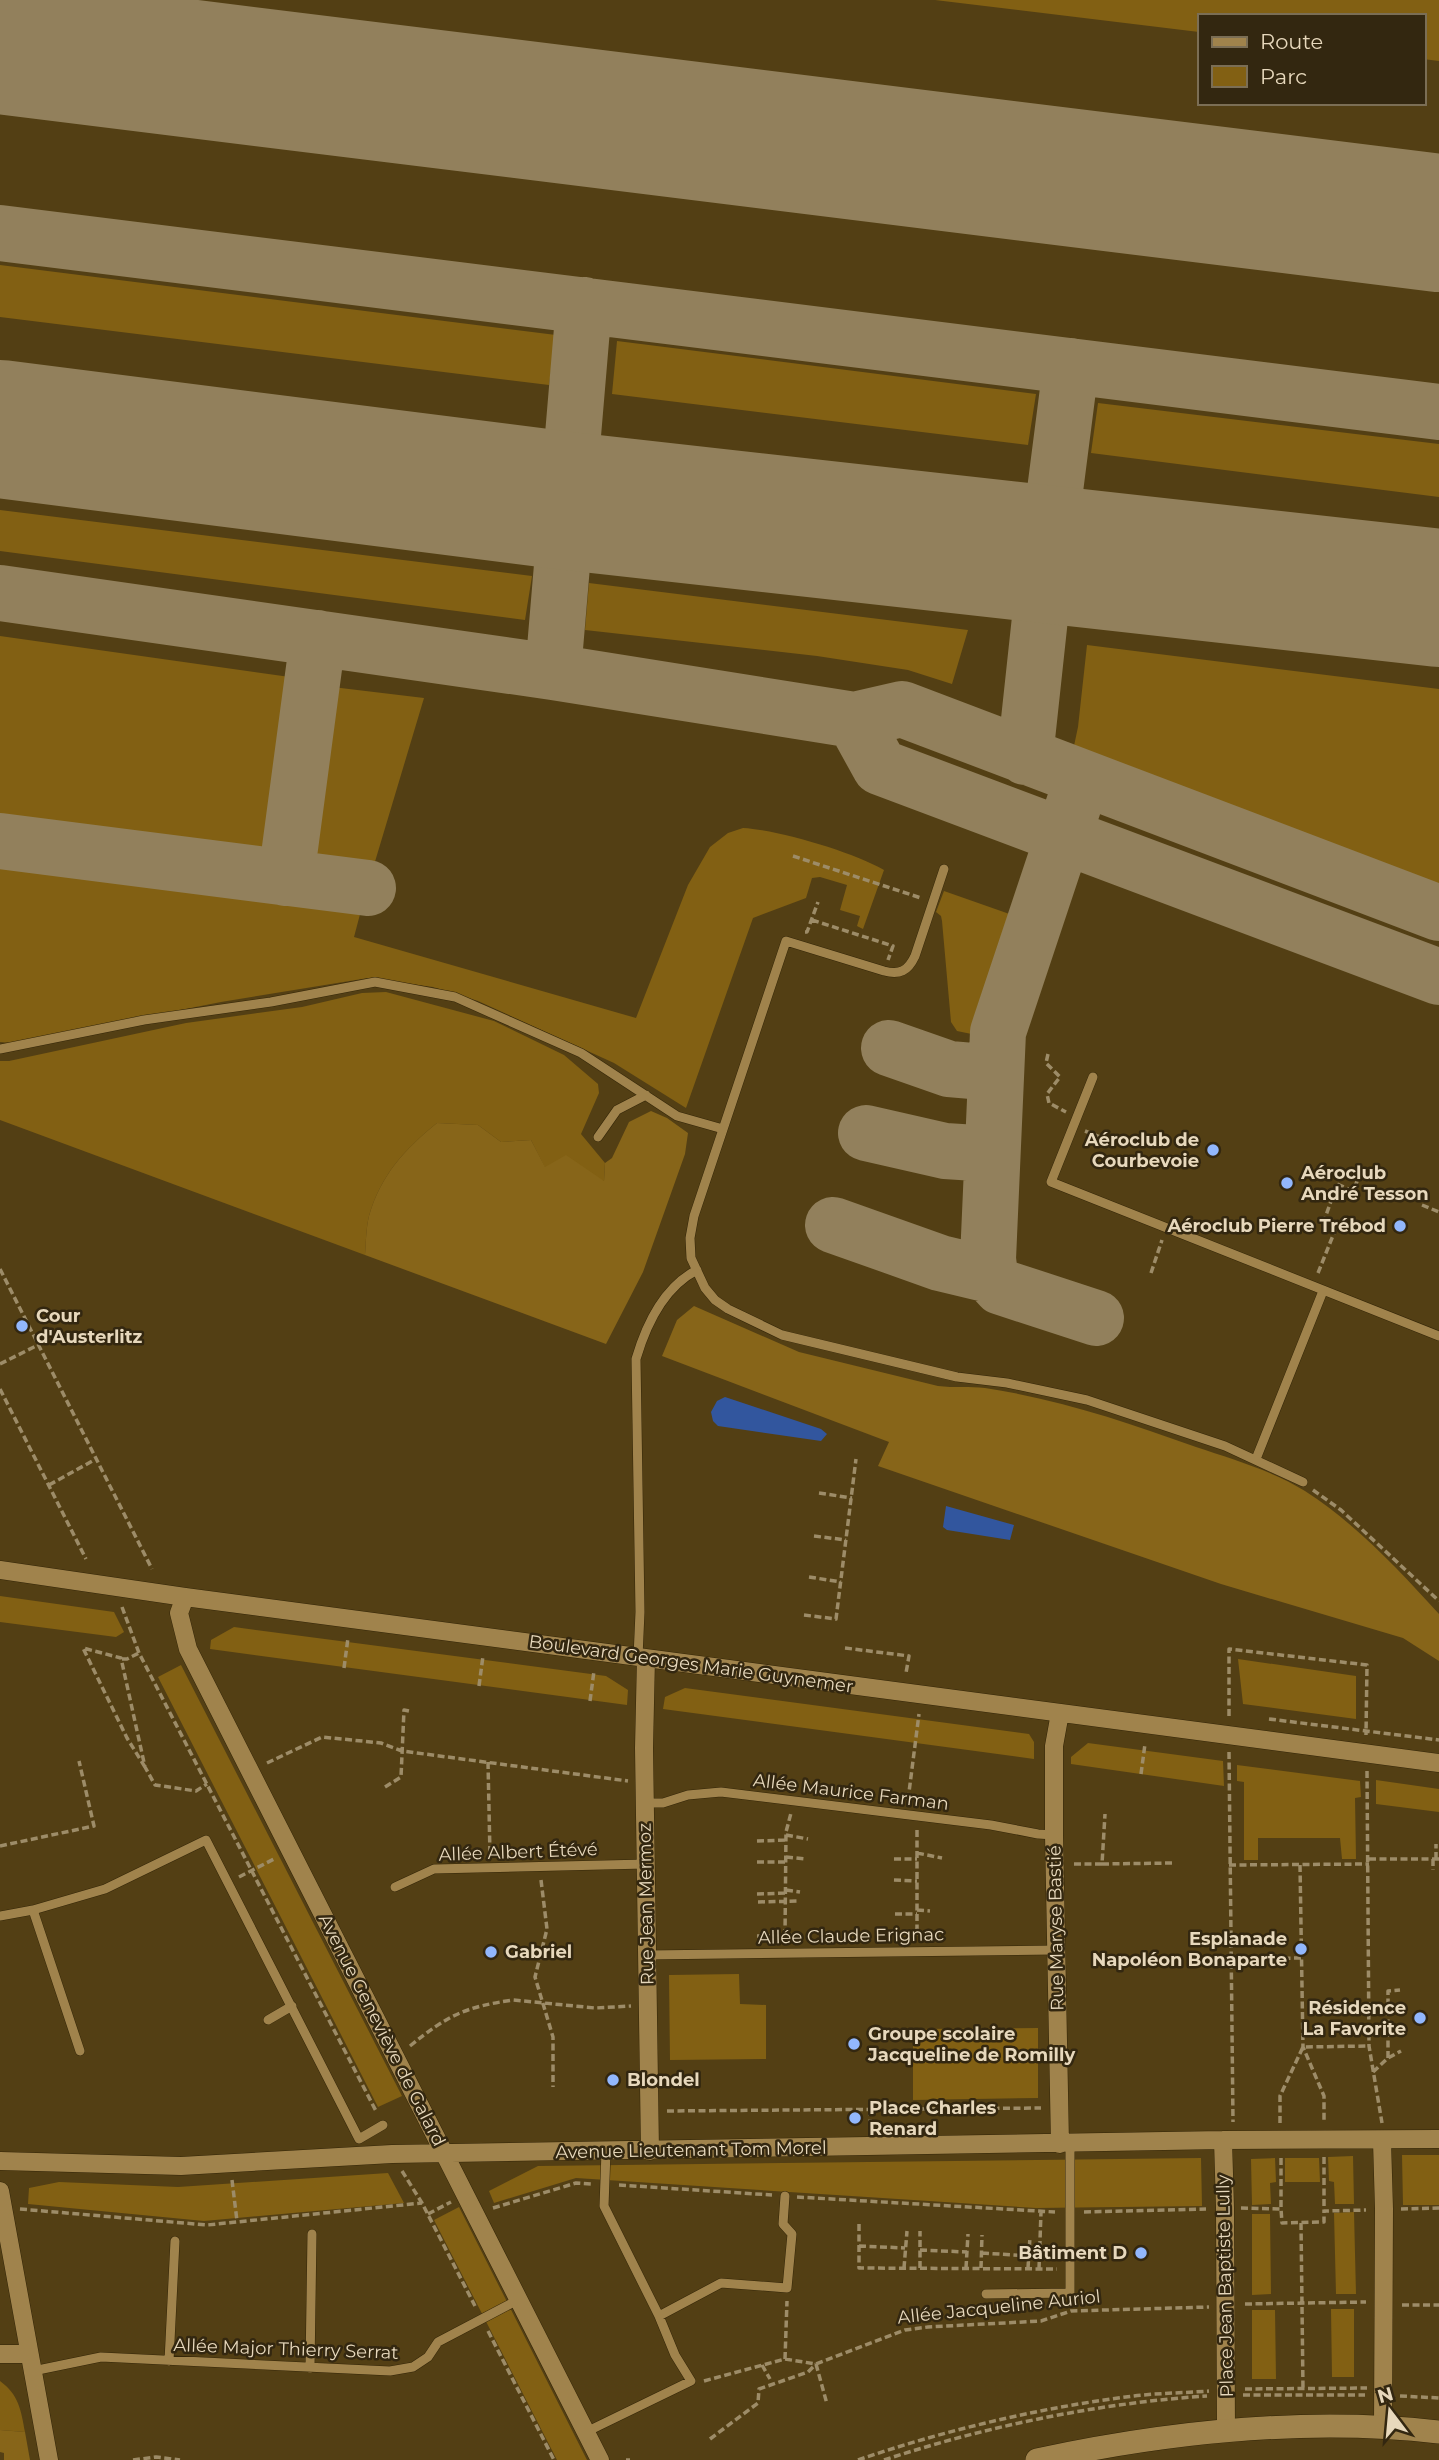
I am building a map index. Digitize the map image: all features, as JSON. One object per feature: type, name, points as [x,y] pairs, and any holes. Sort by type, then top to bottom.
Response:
[{"type":"street","name":"Boulevard Georges Marie Guynemer","points":[[0,1570],[185,1597],[1439,1763]]},
{"type":"street","name":"Avenue Geneviève de Galard","points":[[185,1597],[179,1613],[188,1649],[445,2155],[514,2303],[600,2460]]},
{"type":"street","name":"Rue Jean Mermoz","points":[[642,1657],[650,2151]]},
{"type":"street","name":"Rue Maryse Bastié","points":[[1060,1713],[1054,1746],[1054,1864],[1061,2108],[1067,2149]]},
{"type":"street","name":"Avenue Lieutenant Tom Morel","points":[[0,2161],[181,2166],[392,2154],[1067,2149],[1231,2140],[1439,2139]]},
{"type":"street","name":"Place Jean Baptiste Lully","points":[[1226,2431],[1225,2208],[1231,2140]]},
{"type":"street","points":[[1382,2141],[1383,2428]]},
{"type":"street","points":[[0,2191],[49,2460]]},
{"type":"street","points":[[0,2354],[30,2363]]},
{"type":"street","points":[[1037,2460],[1093,2448],[1226,2431],[1306,2427],[1439,2432]]},
{"type":"lane","points":[[944,869],[909,968],[894,974],[786,941],[694,1216],[690,1238],[691,1258],[705,1288],[715,1300],[750,1321],[782,1335],[957,1377],[1007,1383],[1087,1400],[1225,1446],[1303,1482]]},
{"type":"lane","points":[[0,1049],[144,1020],[271,1002],[375,982],[455,997],[581,1053],[677,1116],[723,1129]]},
{"type":"lane","points":[[1093,1077],[1051,1182],[1439,1336]]},
{"type":"lane","points":[[598,1137],[617,1111],[646,1096]]},
{"type":"lane","points":[[642,1657],[636,1359],[642,1340],[662,1303],[678,1281],[697,1270]]},
{"type":"lane","points":[[1256,1459],[1324,1291]]},
{"type":"lane","name":"Allée Maurice Farman","points":[[645,1803],[663,1803],[688,1795],[721,1792],[1054,1835]]},
{"type":"lane","points":[[0,1916],[33,1910],[105,1889],[206,1840],[359,2139],[383,2125]]},
{"type":"lane","name":"Allée Albert Étévé","points":[[395,1887],[434,1869],[646,1864]]},
{"type":"lane","points":[[33,1910],[80,2051]]},
{"type":"lane","name":"Allée Claude Erignac","points":[[647,1955],[1056,1950]]},
{"type":"lane","points":[[268,2020],[292,2006]]},
{"type":"lane","points":[[986,2294],[1070,2293],[1067,2149]]},
{"type":"lane","points":[[586,2432],[691,2381],[675,2355],[659,2316],[604,2206],[606,2152]]},
{"type":"lane","points":[[659,2316],[721,2283],[787,2288],[792,2234],[783,2224],[785,2196]]},
{"type":"lane","points":[[310,2368],[312,2234]]},
{"type":"lane","points":[[169,2361],[175,2241]]},
{"type":"lane","name":"Allée Major Thierry Serrat","points":[[30,2363],[102,2357],[390,2371],[413,2367],[428,2357],[438,2342],[514,2303]]},
{"type":"path","points":[[793,856],[933,901]]},
{"type":"path","points":[[786,941],[790,927],[807,932],[818,902]]},
{"type":"path","points":[[812,920],[893,946],[884,971]]},
{"type":"path","points":[[1048,1054],[1046,1063],[1060,1077],[1047,1094],[1049,1103],[1075,1122],[1113,1142],[1116,1136]]},
{"type":"path","points":[[1312,1287],[1337,1224],[1324,1222],[1337,1184],[1353,1191],[1363,1167]]},
{"type":"path","points":[[1422,1206],[1439,1212]]},
{"type":"path","points":[[1151,1273],[1166,1228]]},
{"type":"path","points":[[0,1269],[152,1569]]},
{"type":"path","points":[[0,1364],[38,1345]]},
{"type":"path","points":[[0,1390],[86,1559]]},
{"type":"path","points":[[48,1486],[96,1459]]},
{"type":"path","points":[[804,1615],[836,1619],[856,1459]]},
{"type":"path","points":[[1303,1482],[1341,1510],[1439,1601]]},
{"type":"path","points":[[819,1493],[852,1498]]},
{"type":"path","points":[[814,1536],[846,1540]]},
{"type":"path","points":[[809,1577],[841,1582]]},
{"type":"path","points":[[123,1587],[122,1605],[139,1653],[383,2125]]},
{"type":"path","points":[[344,1668],[351,1619]]},
{"type":"path","points":[[479,1686],[486,1637]]},
{"type":"path","points":[[139,1653],[127,1660],[83,1648],[127,1738],[155,1785],[196,1790],[207,1784]]},
{"type":"path","points":[[845,1648],[909,1656],[903,1692]]},
{"type":"path","points":[[1231,2140],[1239,2132],[1233,2122],[1229,1649],[1367,1665],[1366,1731],[1374,1755],[1369,1862],[1369,2046],[1382,2120]]},
{"type":"path","points":[[590,1700],[594,1669],[604,1663],[605,1653]]},
{"type":"path","points":[[121,1658],[145,1767]]},
{"type":"path","points":[[385,1787],[401,1777],[404,1710],[410,1711]]},
{"type":"path","points":[[906,1816],[919,1715]]},
{"type":"path","points":[[1256,1718],[1439,1740]]},
{"type":"path","points":[[265,1763],[322,1737],[381,1743],[402,1751],[645,1783]]},
{"type":"path","points":[[1141,1774],[1145,1744]]},
{"type":"path","points":[[0,1846],[94,1826],[79,1761]]},
{"type":"path","points":[[488,1762],[490,1867]]},
{"type":"path","points":[[785,1936],[786,1838],[791,1811]]},
{"type":"path","points":[[1102,1864],[1105,1814]]},
{"type":"path","points":[[917,1828],[917,1933]]},
{"type":"path","points":[[757,1841],[808,1839]]},
{"type":"path","points":[[1433,1870],[1436,1844]]},
{"type":"path","points":[[917,1853],[942,1858]]},
{"type":"path","points":[[256,1869],[280,1856]]},
{"type":"path","points":[[757,1862],[805,1859]]},
{"type":"path","points":[[894,1859],[917,1859]]},
{"type":"path","points":[[1229,1865],[1436,1859]]},
{"type":"path","points":[[1054,1864],[1173,1863]]},
{"type":"path","points":[[1300,1865],[1303,2047],[1324,2096],[1324,2222],[1282,2223],[1280,2096],[1303,2047]]},
{"type":"path","points":[[540,1866],[547,1929],[536,1977],[553,2037],[553,2087]]},
{"type":"path","points":[[894,1880],[917,1881]]},
{"type":"path","points":[[757,1894],[800,1892]]},
{"type":"path","points":[[758,1902],[800,1901]]},
{"type":"path","points":[[895,1914],[930,1911]]},
{"type":"path","points":[[895,1934],[934,1933]]},
{"type":"path","points":[[758,1936],[800,1935]]},
{"type":"path","points":[[1231,1959],[1302,1958]]},
{"type":"path","points":[[1388,2059],[1388,1991],[1401,1990]]},
{"type":"path","points":[[409,2047],[436,2025],[466,2008],[513,2000],[595,2008],[648,2005]]},
{"type":"path","points":[[1303,2047],[1369,2046]]},
{"type":"path","points":[[1373,2072],[1401,2051]]},
{"type":"path","points":[[650,2125],[663,2126],[663,2111],[1061,2108]]},
{"type":"path","points":[[233,2183],[237,2220]]},
{"type":"path","points":[[5,2211],[26,2208],[206,2225],[422,2203]]},
{"type":"path","points":[[1070,2210],[1281,2209]]},
{"type":"path","points":[[1324,2211],[1436,2210]]},
{"type":"path","points":[[1040,2269],[1041,2212]]},
{"type":"path","points":[[1301,2223],[1304,2389]]},
{"type":"path","points":[[859,2224],[859,2268],[1070,2269]]},
{"type":"path","points":[[904,2268],[907,2231]]},
{"type":"path","points":[[920,2231],[920,2268]]},
{"type":"path","points":[[966,2268],[968,2234]]},
{"type":"path","points":[[981,2268],[982,2235]]},
{"type":"path","points":[[1028,2269],[1030,2237]]},
{"type":"path","points":[[859,2246],[905,2248]]},
{"type":"path","points":[[920,2250],[967,2252]]},
{"type":"path","points":[[982,2253],[1029,2256]]},
{"type":"path","points":[[785,2359],[787,2288]]},
{"type":"path","name":"Allée Jacqueline Auriol","points":[[710,2439],[758,2403],[758,2389],[808,2372],[816,2364],[882,2337],[917,2328],[1041,2321],[1071,2311],[1181,2309],[1226,2304],[1384,2302],[1439,2305]]},
{"type":"path","points":[[691,2381],[701,2382],[785,2359],[816,2364],[827,2404]]},
{"type":"path","points":[[761,2365],[770,2379]]},
{"type":"path","points":[[859,2460],[887,2450],[1000,2421],[1135,2396],[1304,2389],[1382,2391],[1439,2398]]},
{"type":"path","points":[[884,2460],[1001,2428],[1088,2409],[1150,2400],[1227,2392],[1382,2391]]},
{"type":"path","points":[[132,2460],[156,2457],[180,2460]]},
{"type":"green space","points":[[935,0],[1439,0],[1439,61],[1425,59],[1425,14],[1198,14],[1198,32]]},
{"type":"green space","points":[[0,265],[556,335],[549,385],[0,317]]},
{"type":"green space","points":[[617,341],[1036,394],[1028,445],[612,394]]},
{"type":"green space","points":[[1098,403],[1439,444],[1439,497],[1091,453]]},
{"type":"green space","points":[[0,510],[532,576],[525,620],[0,551]]},
{"type":"green space","points":[[589,583],[968,630],[952,684],[908,670],[817,656],[585,630]]},
{"type":"green space","points":[[0,636],[297,678],[303,682],[276,866],[0,828]]},
{"type":"green space","points":[[1087,645],[1439,689],[1439,900],[1071,760],[1078,727]]},
{"type":"green space","points":[[324,686],[424,698],[371,875],[301,866]]},
{"type":"green space","points":[[743,828],[815,843],[854,856],[884,870],[863,929],[857,926],[860,916],[840,910],[847,885],[820,877],[812,878],[806,898],[753,918],[686,1108],[614,1063],[478,1001],[433,987],[368,978],[221,1002],[13,1043],[0,1042],[0,856],[363,903],[354,937],[636,1018],[688,885],[710,847],[728,833]]},
{"type":"green space","points":[[944,891],[1021,918],[992,1008],[986,1037],[957,1031],[951,1022],[942,921],[936,912]]},
{"type":"green space","points":[[386,992],[494,1021],[564,1055],[598,1084],[599,1093],[581,1134],[605,1163],[604,1181],[545,1168],[531,1140],[501,1142],[478,1125],[437,1123],[404,1153],[380,1188],[369,1216],[365,1255],[0,1120],[0,1061],[186,1023],[302,1007],[362,993]]},
{"type":"green space","points":[[0,1596],[114,1612],[124,1632],[116,1637],[0,1622]]},
{"type":"green space","points":[[234,1627],[606,1676],[628,1690],[627,1705],[210,1649],[211,1640]]},
{"type":"green space","points":[[1238,1659],[1356,1676],[1356,1719],[1243,1704]]},
{"type":"green space","points":[[181,1665],[402,2096],[378,2107],[158,1677]]},
{"type":"green space","points":[[685,1688],[1029,1734],[1034,1742],[1034,1759],[663,1709],[665,1697]]},
{"type":"green space","points":[[1088,1743],[1223,1761],[1224,1786],[1071,1764],[1071,1757]]},
{"type":"green space","points":[[1237,1765],[1360,1781],[1361,1797],[1355,1798],[1356,1859],[1342,1859],[1340,1838],[1258,1838],[1258,1860],[1244,1860],[1244,1782],[1237,1781]]},
{"type":"green space","points":[[1376,1780],[1439,1789],[1439,1812],[1376,1804]]},
{"type":"green space","points":[[739,1974],[740,2004],[766,2005],[766,2059],[670,2060],[669,1975]]},
{"type":"green space","points":[[1038,2028],[1038,2098],[913,2100],[913,2029]]},
{"type":"green space","points":[[1402,2155],[1439,2155],[1439,2205],[1403,2205]]},
{"type":"green space","points":[[1353,2156],[1354,2204],[1335,2204],[1334,2182],[1329,2181],[1328,2157]]},
{"type":"green space","points":[[1201,2158],[1202,2206],[1036,2208],[576,2178],[494,2203],[489,2191],[538,2166]]},
{"type":"green space","points":[[1275,2158],[1276,2182],[1270,2183],[1271,2204],[1252,2205],[1251,2159]]},
{"type":"green space","points":[[1285,2158],[1319,2158],[1320,2182],[1285,2182]]},
{"type":"green space","points":[[388,2173],[404,2203],[204,2221],[28,2204],[29,2188],[59,2182],[178,2187]]},
{"type":"green space","points":[[459,2207],[587,2460],[557,2460],[434,2220]]},
{"type":"green space","points":[[1354,2212],[1356,2294],[1336,2294],[1334,2213]]},
{"type":"green space","points":[[1252,2214],[1270,2214],[1271,2294],[1252,2295]]},
{"type":"green space","points":[[1331,2309],[1354,2309],[1354,2377],[1332,2377]]},
{"type":"green space","points":[[1252,2310],[1275,2310],[1276,2379],[1252,2379]]},
{"type":"green space","points":[[0,2381],[15,2397],[25,2432],[0,2430]]},
{"type":"shaded area","points":[[651,1111],[667,1118],[688,1133],[685,1154],[643,1272],[606,1344],[365,1255],[369,1216],[380,1188],[404,1153],[437,1123],[478,1125],[501,1142],[531,1140],[545,1167],[566,1155],[604,1181],[605,1163],[612,1158],[629,1122]]},
{"type":"shaded area","points":[[694,1306],[799,1352],[938,1386],[985,1388],[1066,1405],[1144,1429],[1280,1477],[1305,1491],[1359,1532],[1439,1614],[1439,1661],[1403,1638],[1221,1584],[878,1466],[889,1442],[662,1356],[677,1320]]},
{"type":"shaded area","points":[[0,2430],[25,2432],[30,2460],[4,2460],[4,2453],[0,2452]]},
{"type":"water","points":[[725,1397],[821,1429],[827,1434],[821,1441],[718,1426],[713,1421],[711,1412],[717,1401]]},
{"type":"water","points":[[946,1506],[1014,1525],[1010,1540],[947,1530],[943,1527]]},
{"type":"taxiway","points":[[0,233],[1439,412]]},
{"type":"taxiway","points":[[553,672],[584,305]]},
{"type":"taxiway","points":[[1025,757],[1071,366]]},
{"type":"taxiway","points":[[0,593],[553,672],[854,720],[902,709],[1439,913]]},
{"type":"taxiway","points":[[286,878],[318,638]]},
{"type":"taxiway","points":[[854,720],[880,767],[1439,977]]},
{"type":"taxiway","points":[[1075,801],[998,1032],[988,1259],[990,1275],[1001,1287],[1096,1318]]},
{"type":"taxiway","points":[[0,841],[368,888]]},
{"type":"taxiway","points":[[889,1048],[949,1069],[996,1073]]},
{"type":"taxiway","points":[[866,1133],[945,1151],[992,1154]]},
{"type":"taxiway","points":[[833,1225],[940,1263],[990,1275]]},
{"type":"runway","points":[[0,45],[1439,223]]},
{"type":"runway","points":[[0,429],[568,501],[1439,598]]},
{"type":"place","name":"Aéroclub de Courbevoie","points":[[1213,1150]]},
{"type":"place","name":"Aéroclub André Tesson","points":[[1287,1183]]},
{"type":"place","name":"Aéroclub Pierre Trébod","points":[[1400,1226]]},
{"type":"place","name":"Cour d'Austerlitz","points":[[22,1326]]},
{"type":"place","name":"Esplanade Napoléon Bonaparte","points":[[1301,1949]]},
{"type":"place","name":"Gabriel","points":[[491,1952]]},
{"type":"place","name":"Résidence La Favorite","points":[[1420,2018]]},
{"type":"place","name":"Groupe scolaire Jacqueline de Romilly","points":[[854,2044]]},
{"type":"place","name":"Blondel","points":[[613,2080]]},
{"type":"place","name":"Place Charles Renard","points":[[855,2118]]},
{"type":"place","name":"Bâtiment D","points":[[1141,2253]]}]
